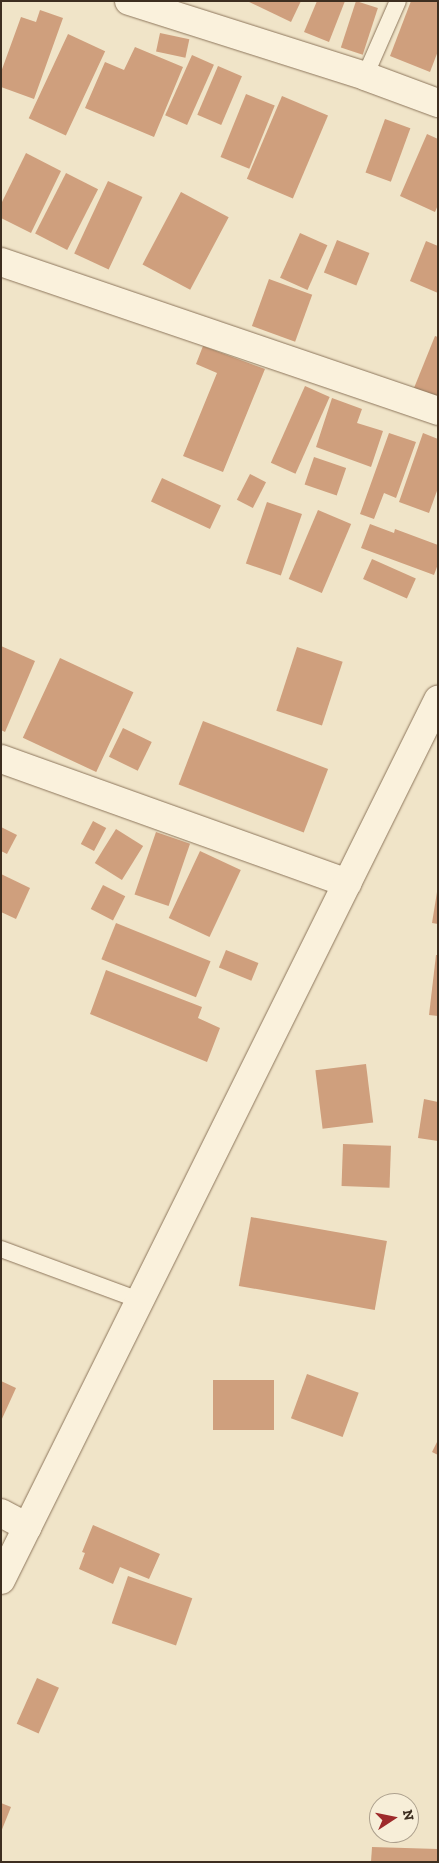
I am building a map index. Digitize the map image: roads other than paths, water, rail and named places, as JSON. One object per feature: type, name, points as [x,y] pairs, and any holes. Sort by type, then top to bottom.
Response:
[{"type":"street","points":[[129,1],[365,76],[438,103]]},
{"type":"street","points":[[1,262],[438,412]]},
{"type":"street","points":[[1,1580],[438,700]]},
{"type":"street","points":[[1,759],[347,883]]},
{"type":"street","points":[[1,1513],[27,1527]]},
{"type":"lane","points":[[365,76],[398,1]]},
{"type":"lane","points":[[1,1248],[139,1300]]}]
